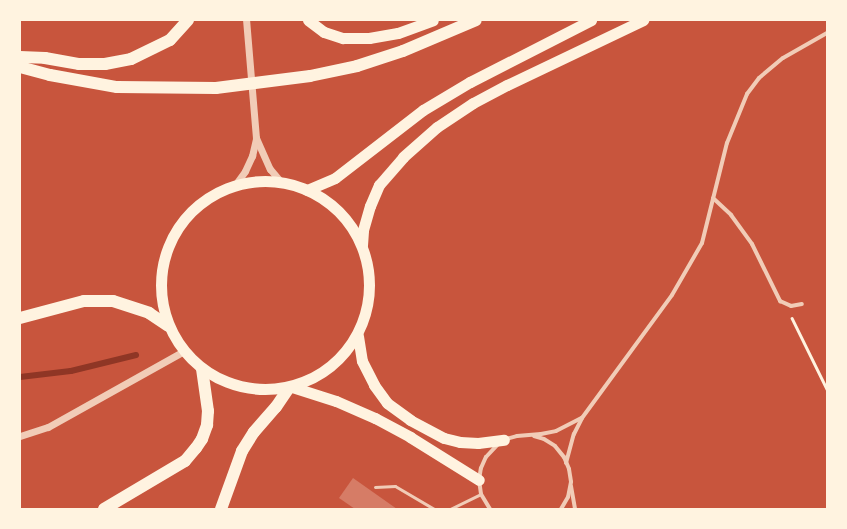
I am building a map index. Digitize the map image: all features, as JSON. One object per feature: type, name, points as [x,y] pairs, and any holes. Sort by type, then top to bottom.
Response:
[{"type":"highway","points":[[20,57],[45,58],[79,64],[105,64],[132,59],[170,40],[188,20]]},
{"type":"highway","points":[[308,20],[324,32],[343,38],[369,38],[398,33],[433,20]]},
{"type":"highway","points":[[20,66],[50,75],[117,87],[216,88],[310,76],[358,66],[403,51],[476,20]]},
{"type":"highway","points":[[307,190],[335,178],[350,168],[387,136],[423,110],[450,94],[591,20]]},
{"type":"highway","points":[[362,245],[349,223],[330,204],[307,190],[280,181],[265,180],[235,185],[205,199],[181,222],[166,252],[160,284],[168,326],[184,351],[202,370],[222,381],[243,388],[266,390],[290,387],[317,377],[339,360],[358,336],[368,299],[369,280],[362,245],[370,206],[380,185],[403,157],[438,127],[507,85],[643,20]]},
{"type":"highway","points":[[20,318],[84,301],[113,301],[149,313],[168,326]]},
{"type":"highway","points":[[358,336],[362,360],[374,385],[387,403],[410,420],[444,438],[460,442],[478,443],[504,440]]},
{"type":"highway","points":[[104,509],[185,460],[196,448],[202,439],[207,425],[208,411],[202,370]]},
{"type":"highway","points":[[290,387],[336,401],[375,418],[410,437],[479,480]]},
{"type":"highway","points":[[221,509],[235,466],[242,450],[254,432],[276,407],[290,387]]},
{"type":"street","points":[[235,185],[245,171],[252,156],[256,138],[246,20]]},
{"type":"street","points":[[566,462],[574,434],[582,418],[672,295],[702,243],[727,143],[748,94],[759,78],[784,58],[827,33]]},
{"type":"street","points":[[256,138],[270,169],[280,181]]},
{"type":"street","points":[[713,198],[731,215],[752,244],[776,295],[785,304],[791,306],[802,304]]},
{"type":"street","points":[[20,436],[48,428],[184,351]]},
{"type":"street","points":[[488,508],[482,494],[479,480],[481,468],[486,457],[494,447],[504,440],[517,436],[556,431],[582,418]]},
{"type":"street","points":[[530,435],[544,439],[555,446],[566,462],[569,469],[575,509]]},
{"type":"street","points":[[561,509],[568,497],[571,482]]},
{"type":"lane","points":[[375,487],[395,486],[434,509]]},
{"type":"lane","points":[[450,509],[482,494]]},
{"type":"path","points":[[785,304],[827,389]]},
{"type":"building","points":[[353,478],[397,509],[355,509],[339,498]]},
{"type":"waterway","points":[[20,377],[71,371],[136,355]]}]
